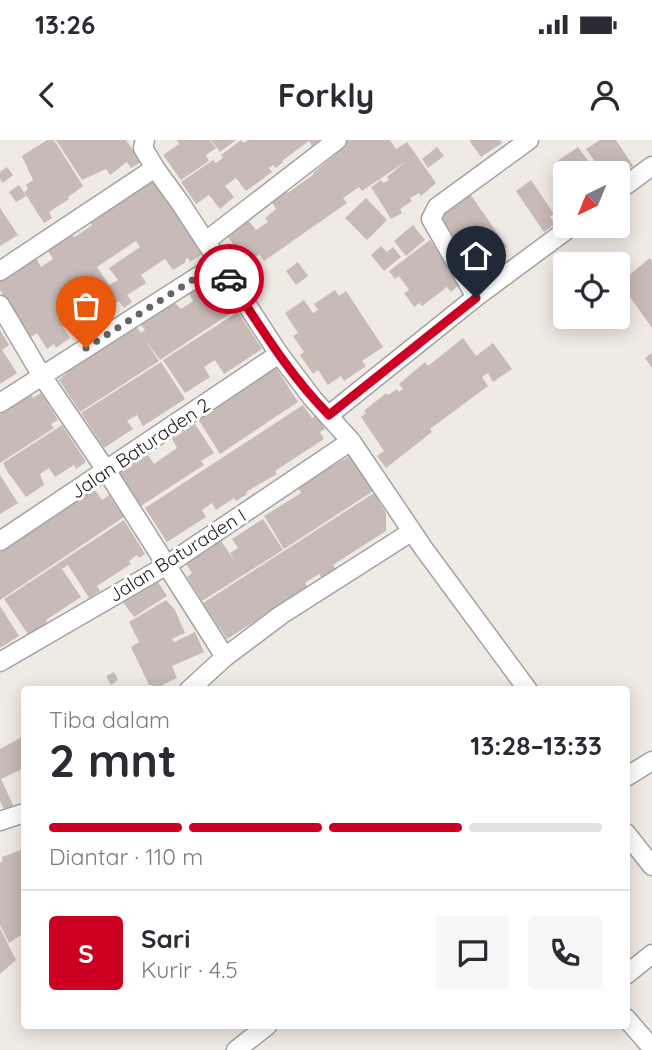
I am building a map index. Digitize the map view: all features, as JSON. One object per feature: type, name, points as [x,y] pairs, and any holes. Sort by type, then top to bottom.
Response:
[{"type":"street","points":[[145,140],[143,148],[155,168],[279,354],[313,399],[351,441],[411,532],[524,686]]},
{"type":"street","points":[[206,241],[337,140]]},
{"type":"street","points":[[476,298],[431,219],[432,213],[437,206],[529,140]]},
{"type":"street","points":[[630,182],[652,166]]},
{"type":"street","points":[[0,271],[155,168]]},
{"type":"street","points":[[329,415],[556,238]]},
{"type":"street","points":[[0,402],[219,263]]},
{"type":"street","points":[[0,305],[42,376],[106,470],[225,657]]},
{"type":"street","name":"Jalan Baturaden 2","points":[[0,541],[279,354]]},
{"type":"street","name":"Jalan Baturaden I","points":[[0,662],[167,565],[351,441]]},
{"type":"street","points":[[193,686],[225,657],[281,615],[411,532]]},
{"type":"street","points":[[630,775],[652,761]]},
{"type":"street","points":[[0,821],[21,814]]},
{"type":"street","points":[[630,838],[652,866]]},
{"type":"street","points":[[630,972],[652,954]]},
{"type":"street","points":[[630,1023],[652,1048]]},
{"type":"street","points":[[236,1050],[263,1029]]},
{"type":"building","points":[[47,140],[54,140],[83,186],[49,212],[52,218],[44,223],[24,192],[28,189],[26,185],[33,180],[22,156]]},
{"type":"building","points":[[56,140],[126,140],[141,162],[131,168],[127,162],[110,175],[106,169],[82,180]]},
{"type":"building","points":[[177,140],[210,140],[216,148],[206,155],[209,161],[181,180],[163,155],[179,144]]},
{"type":"building","points":[[211,140],[236,140],[220,152]]},
{"type":"building","points":[[241,140],[244,143],[248,140],[320,140],[312,146],[309,141],[276,168],[273,165],[269,168],[272,172],[246,191],[236,178],[225,186],[234,197],[220,209],[209,195],[196,204],[181,182],[213,160],[216,163],[223,158],[221,155]]},
{"type":"building","points":[[347,140],[390,140],[396,149],[407,142],[436,183],[421,196],[419,193],[410,198],[412,201],[400,209],[402,213],[391,219],[371,187],[381,180],[383,183],[389,180],[387,177],[405,162],[362,191],[359,187],[343,198],[347,203],[264,261],[259,254],[253,259],[257,266],[243,276],[225,249],[233,244],[228,237],[249,221],[256,230],[268,222],[265,218],[276,209],[271,201],[285,189],[288,193],[314,174],[336,154],[334,150]]},
{"type":"building","points":[[469,140],[500,140],[502,143],[481,157]]},
{"type":"building","points":[[600,140],[616,140],[630,161],[594,161],[586,149]]},
{"type":"building","points":[[437,147],[444,156],[428,168],[422,159]]},
{"type":"building","points":[[578,147],[588,161],[557,161]]},
{"type":"building","points":[[7,167],[13,175],[3,183],[0,172]]},
{"type":"building","points":[[153,177],[202,254],[190,262],[188,258],[173,270],[165,259],[141,275],[146,283],[127,295],[132,302],[124,308],[119,301],[97,315],[99,319],[84,329],[76,317],[63,327],[70,338],[56,348],[54,344],[47,349],[37,333],[29,338],[0,290],[0,281],[36,258],[41,267],[53,259],[47,249],[66,234],[75,237],[92,225],[88,219],[113,207],[111,204]],"holes":[[[136,241],[140,247],[109,268],[118,280],[109,285],[97,267]]]},
{"type":"building","points":[[531,180],[553,213],[550,217],[553,225],[544,232],[516,191]]},
{"type":"building","points":[[19,185],[26,196],[16,202],[9,192]]},
{"type":"building","points":[[468,191],[507,247],[494,255],[496,259],[475,274],[437,218],[459,202],[457,199]]},
{"type":"building","points":[[366,198],[387,220],[367,240],[345,218]]},
{"type":"building","points":[[0,208],[18,235],[0,246]]},
{"type":"building","points":[[413,225],[425,240],[406,256],[394,241]]},
{"type":"building","points":[[430,240],[460,284],[451,292],[447,287],[422,306],[419,303],[414,307],[404,293],[409,290],[399,276],[395,279],[389,271]]},
{"type":"building","points":[[381,246],[387,252],[393,247],[401,257],[384,271],[371,255]]},
{"type":"building","points":[[650,258],[652,328],[630,297],[630,275]]},
{"type":"building","points":[[298,262],[308,276],[296,285],[286,271]]},
{"type":"building","points":[[213,274],[237,309],[160,360],[144,338],[159,361],[80,412],[59,380],[69,371],[67,367],[109,340],[111,343],[116,340],[114,336],[134,323],[141,333],[145,330],[141,325],[150,319],[146,314],[170,298],[181,309],[193,301],[186,289]]},
{"type":"building","points":[[335,290],[339,296],[346,291],[383,347],[362,361],[366,366],[344,381],[341,376],[328,385],[318,370],[313,374],[300,355],[304,352],[293,336],[298,333],[285,313],[304,300],[313,313],[318,310],[314,304]]},
{"type":"building","points":[[238,312],[262,349],[224,374],[215,360],[204,367],[210,377],[185,393],[163,360]]},
{"type":"building","points":[[0,330],[9,345],[2,350],[17,373],[0,384]]},
{"type":"building","points":[[463,338],[476,356],[493,343],[512,369],[493,382],[488,373],[482,377],[488,386],[430,429],[432,432],[386,468],[377,456],[384,451],[361,417],[366,413],[364,411],[386,393],[388,395],[397,389],[399,392],[403,389],[399,384],[425,362],[428,366]]},
{"type":"building","points":[[652,353],[652,368],[645,358]]},
{"type":"building","points":[[161,362],[185,399],[143,426],[137,415],[127,421],[133,429],[104,448],[81,413]]},
{"type":"building","points":[[273,363],[298,402],[220,454],[195,414],[205,408],[209,413],[213,411],[212,408]]},
{"type":"building","points":[[41,393],[58,420],[51,424],[54,428],[0,463],[0,414],[31,394],[33,398]]},
{"type":"building","points":[[303,405],[312,418],[316,415],[325,429],[320,432],[324,439],[236,501],[234,498],[216,510],[212,503],[202,510],[206,517],[167,542],[145,508]]},
{"type":"building","points":[[195,424],[214,453],[201,461],[204,465],[141,506],[120,473],[148,455],[154,464],[177,448],[172,439]]},
{"type":"building","points":[[62,425],[86,462],[76,469],[74,465],[55,477],[49,468],[40,474],[44,485],[26,497],[3,463]]},
{"type":"building","points":[[353,454],[375,490],[284,549],[264,516],[301,493],[298,488],[307,481]]},
{"type":"building","points":[[0,475],[18,503],[0,514]]},
{"type":"building","points":[[95,490],[102,500],[109,495],[124,517],[0,600],[0,552],[49,510],[53,517],[63,511],[58,504],[68,498],[72,504]]},
{"type":"building","points":[[374,493],[386,513],[386,531],[333,565],[336,570],[322,579],[319,574],[305,583],[308,588],[227,639],[203,603]]},
{"type":"building","points":[[263,519],[283,550],[202,601],[187,577],[192,573],[186,564],[211,548],[209,545],[219,538],[236,563],[230,553],[238,548],[232,539]]},
{"type":"building","points":[[124,520],[145,554],[139,558],[137,555],[129,561],[131,564],[97,586],[100,591],[89,598],[68,565],[62,569],[81,597],[46,620],[30,637],[4,599]]},
{"type":"building","points":[[154,576],[167,596],[134,617],[120,598]]},
{"type":"building","points":[[166,600],[175,610],[185,633],[172,639],[174,642],[195,632],[204,652],[172,666],[177,678],[162,686],[149,685],[131,647],[139,642],[129,622]]},
{"type":"building","points":[[0,606],[19,636],[0,648]]},
{"type":"building","points":[[114,672],[118,680],[111,685],[106,676]]},
{"type":"building","points":[[21,738],[21,769],[1,779],[14,807],[5,812],[0,801],[0,749]]},
{"type":"building","points":[[21,850],[21,935],[9,943],[0,925],[2,857]]},
{"type":"building","points":[[0,928],[16,960],[0,974]]},
{"type":"way so far","points":[[86,348],[219,263],[229,279]]},
{"type":"route","points":[[229,279],[279,354],[313,399],[329,415],[476,298]]}]
